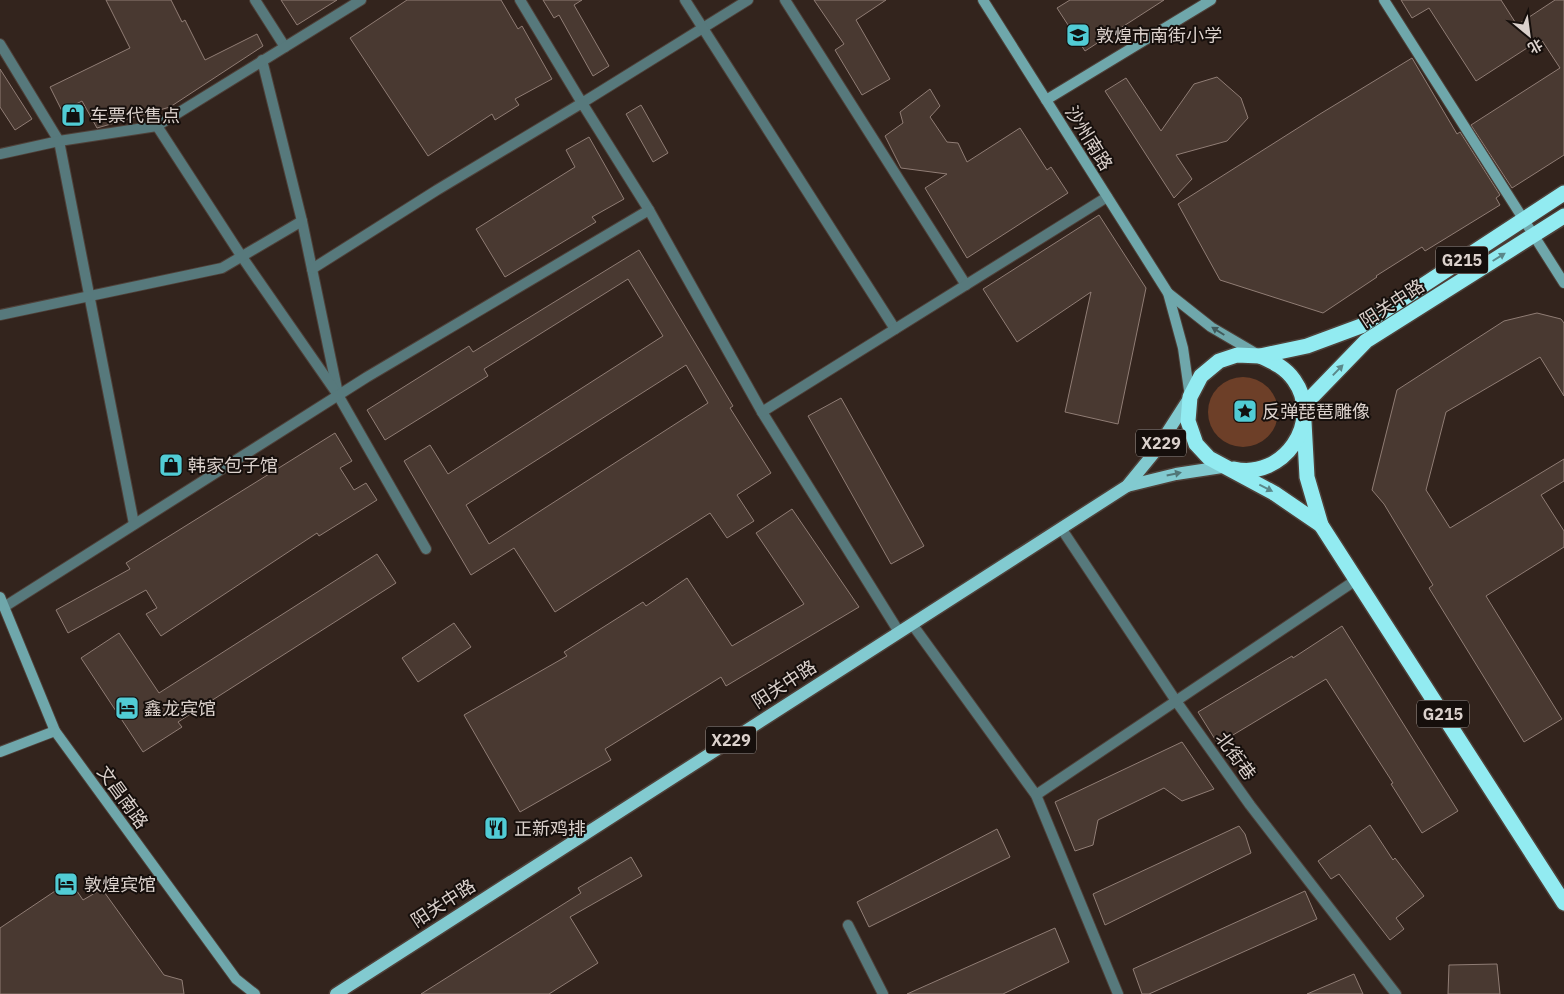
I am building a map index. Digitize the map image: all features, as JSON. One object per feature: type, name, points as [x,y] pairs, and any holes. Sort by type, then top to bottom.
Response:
[{"type":"highway","name":"阳关中路","points":[[1260,356],[1307,346],[1361,326],[1564,193]]},
{"type":"highway","name":"阳关中路","points":[[1304,405],[1366,341],[1564,216]]},
{"type":"highway","name":"G215","points":[[1260,356],[1238,355],[1219,361],[1201,376],[1190,397],[1188,421],[1196,444],[1209,458],[1274,492],[1321,525],[1564,903]]},
{"type":"highway","points":[[1260,356],[1282,366],[1295,381],[1304,405],[1307,477],[1321,525]]},
{"type":"highway","points":[[1222,466],[1244,472],[1273,465],[1289,452],[1296,443],[1304,422]]},
{"type":"main road","name":"X229","points":[[1127,486],[1154,453],[1190,397]]},
{"type":"main road","name":"X229","points":[[1127,486],[1176,474],[1222,466]]},
{"type":"main road","name":"阳关中路","points":[[336,994],[1127,486]]},
{"type":"street","points":[[255,0],[285,47]]},
{"type":"street","points":[[0,154],[59,141],[157,126],[361,0]]},
{"type":"street","points":[[520,0],[649,210],[762,412],[899,632]]},
{"type":"street","points":[[685,0],[895,329]]},
{"type":"street","points":[[312,269],[437,190],[748,0]]},
{"type":"street","points":[[785,0],[966,285]]},
{"type":"street","name":"沙州南路","points":[[983,0],[1168,293]]},
{"type":"street","points":[[1046,100],[1211,0]]},
{"type":"street","points":[[1384,0],[1564,283]]},
{"type":"street","points":[[0,44],[59,141],[134,524]]},
{"type":"street","points":[[262,60],[302,221],[338,395]]},
{"type":"street","points":[[157,126],[242,257],[338,395],[426,550]]},
{"type":"street","points":[[762,412],[1107,197]]},
{"type":"street","points":[[4,607],[338,395],[649,210]]},
{"type":"street","points":[[0,315],[222,268],[302,221]]},
{"type":"street","points":[[1168,293],[1211,327],[1260,356]]},
{"type":"street","points":[[1168,293],[1183,348],[1190,397]]},
{"type":"street","name":"北街巷","points":[[1061,528],[1176,701],[1250,805],[1396,994]]},
{"type":"street","points":[[1036,795],[1356,580]]},
{"type":"street","name":"文昌南路","points":[[0,597],[55,731],[236,980],[255,994]]},
{"type":"street","points":[[912,624],[1036,795],[1118,994]]},
{"type":"street","points":[[0,752],[55,731]]},
{"type":"street","points":[[848,925],[883,994]]},
{"type":"shaded area","points":[[1243,377],[1256,380],[1268,387],[1275,399],[1278,412],[1275,425],[1268,437],[1256,444],[1243,447],[1230,444],[1218,437],[1211,425],[1208,412],[1211,399],[1218,387],[1230,380]]},
{"type":"building","points":[[106,0],[171,0],[182,22],[185,20],[205,60],[257,34],[263,46],[170,107],[97,128],[82,101],[62,111],[50,87],[130,48]]},
{"type":"building","points":[[281,0],[337,0],[297,25]]},
{"type":"building","points":[[407,0],[501,0],[518,29],[522,26],[552,79],[515,99],[519,105],[495,120],[492,114],[428,156],[350,38]]},
{"type":"building","points":[[543,0],[582,0],[574,5],[609,66],[593,76],[559,15],[554,18]]},
{"type":"building","points":[[814,0],[886,0],[856,20],[890,79],[862,95],[835,50],[844,44]]},
{"type":"building","points":[[1070,0],[1164,0],[1085,51],[1057,8]]},
{"type":"building","points":[[1401,0],[1501,0],[1517,25],[1555,0],[1564,0],[1564,155],[1512,188],[1471,125],[1560,68],[1541,39],[1476,81],[1429,8],[1412,18]]},
{"type":"building","points":[[1412,58],[1457,134],[1460,132],[1500,195],[1496,198],[1500,205],[1425,251],[1422,247],[1323,313],[1220,280],[1178,204]]},
{"type":"building","points":[[0,69],[32,119],[15,130],[0,107]]},
{"type":"building","points":[[1217,77],[1241,98],[1248,118],[1227,141],[1176,155],[1192,179],[1174,198],[1105,91],[1126,78],[1161,131],[1194,84]]},
{"type":"building","points":[[930,89],[940,106],[930,117],[947,142],[958,143],[967,162],[1020,128],[1047,170],[1051,167],[1068,193],[967,258],[925,188],[947,174],[901,168],[885,136],[903,123],[900,112]]},
{"type":"building","points":[[641,105],[668,153],[653,162],[626,114]]},
{"type":"building","points":[[589,137],[624,199],[592,217],[596,222],[505,277],[476,229],[575,167],[566,150]]},
{"type":"building","points":[[1099,215],[1146,288],[1118,424],[1065,412],[1091,292],[1017,342],[983,289]]},
{"type":"building","points":[[639,250],[733,406],[730,408],[771,473],[737,495],[754,521],[727,538],[710,513],[555,612],[514,548],[471,575],[404,461],[430,445],[448,474],[663,336],[628,279],[484,369],[488,376],[385,440],[367,410],[469,346],[473,352]],"holes":[[[686,365],[708,403],[489,544],[466,505]]]},
{"type":"building","points":[[1537,313],[1561,319],[1564,323],[1564,396],[1540,357],[1446,412],[1426,490],[1450,528],[1564,459],[1564,481],[1541,495],[1564,531],[1564,547],[1486,596],[1562,719],[1524,742],[1429,588],[1433,585],[1384,504],[1372,490],[1397,390],[1504,321]]},
{"type":"building","points":[[841,398],[924,546],[891,564],[808,416]]},
{"type":"building","points":[[335,433],[352,461],[340,468],[354,490],[366,483],[377,500],[319,536],[317,533],[161,636],[146,614],[157,608],[146,590],[68,633],[56,610],[130,569],[126,563]]},
{"type":"building","points":[[792,509],[859,607],[726,686],[721,677],[605,749],[611,760],[520,812],[464,715],[567,656],[564,652],[643,602],[646,606],[687,578],[732,646],[804,604],[756,533]]},
{"type":"building","points":[[377,554],[396,583],[178,722],[182,727],[143,752],[81,658],[119,633],[159,693]]},
{"type":"building","points":[[454,623],[471,647],[418,682],[402,658]]},
{"type":"building","points":[[1342,626],[1458,811],[1422,833],[1391,784],[1393,783],[1326,679],[1218,744],[1198,712],[1292,656],[1293,658]]},
{"type":"building","points":[[1182,742],[1214,789],[1182,801],[1164,788],[1098,820],[1093,845],[1075,851],[1055,802]]},
{"type":"building","points":[[1370,825],[1393,860],[1395,858],[1424,896],[1396,918],[1404,929],[1390,940],[1339,874],[1331,879],[1318,861]]},
{"type":"building","points":[[1239,826],[1245,834],[1251,853],[1105,925],[1093,894]]},
{"type":"building","points":[[997,829],[1010,857],[869,927],[857,902]]},
{"type":"building","points":[[631,857],[642,876],[570,917],[598,963],[549,994],[421,994],[581,893],[578,888]]},
{"type":"building","points":[[70,881],[83,900],[102,889],[164,975],[182,980],[184,994],[0,994],[0,928]]},
{"type":"building","points":[[1305,891],[1317,919],[1149,994],[1142,994],[1133,969]]},
{"type":"building","points":[[1055,928],[1069,962],[1003,994],[907,994]]},
{"type":"building","points":[[1497,964],[1500,994],[1448,994],[1449,965]]},
{"type":"building","points":[[1354,974],[1363,994],[1307,994]]},
{"type":"place","name":"敦煌市南街小学","points":[[1078,35]]},
{"type":"place","name":"车票代售点","points":[[73,115]]},
{"type":"place","name":"反弹琵琶雕像","points":[[1245,411]]},
{"type":"place","name":"韩家包子馆","points":[[171,465]]},
{"type":"place","name":"鑫龙宾馆","points":[[127,708]]},
{"type":"place","name":"正新鸡排","points":[[496,828]]},
{"type":"place","name":"敦煌宾馆","points":[[66,884]]}]
